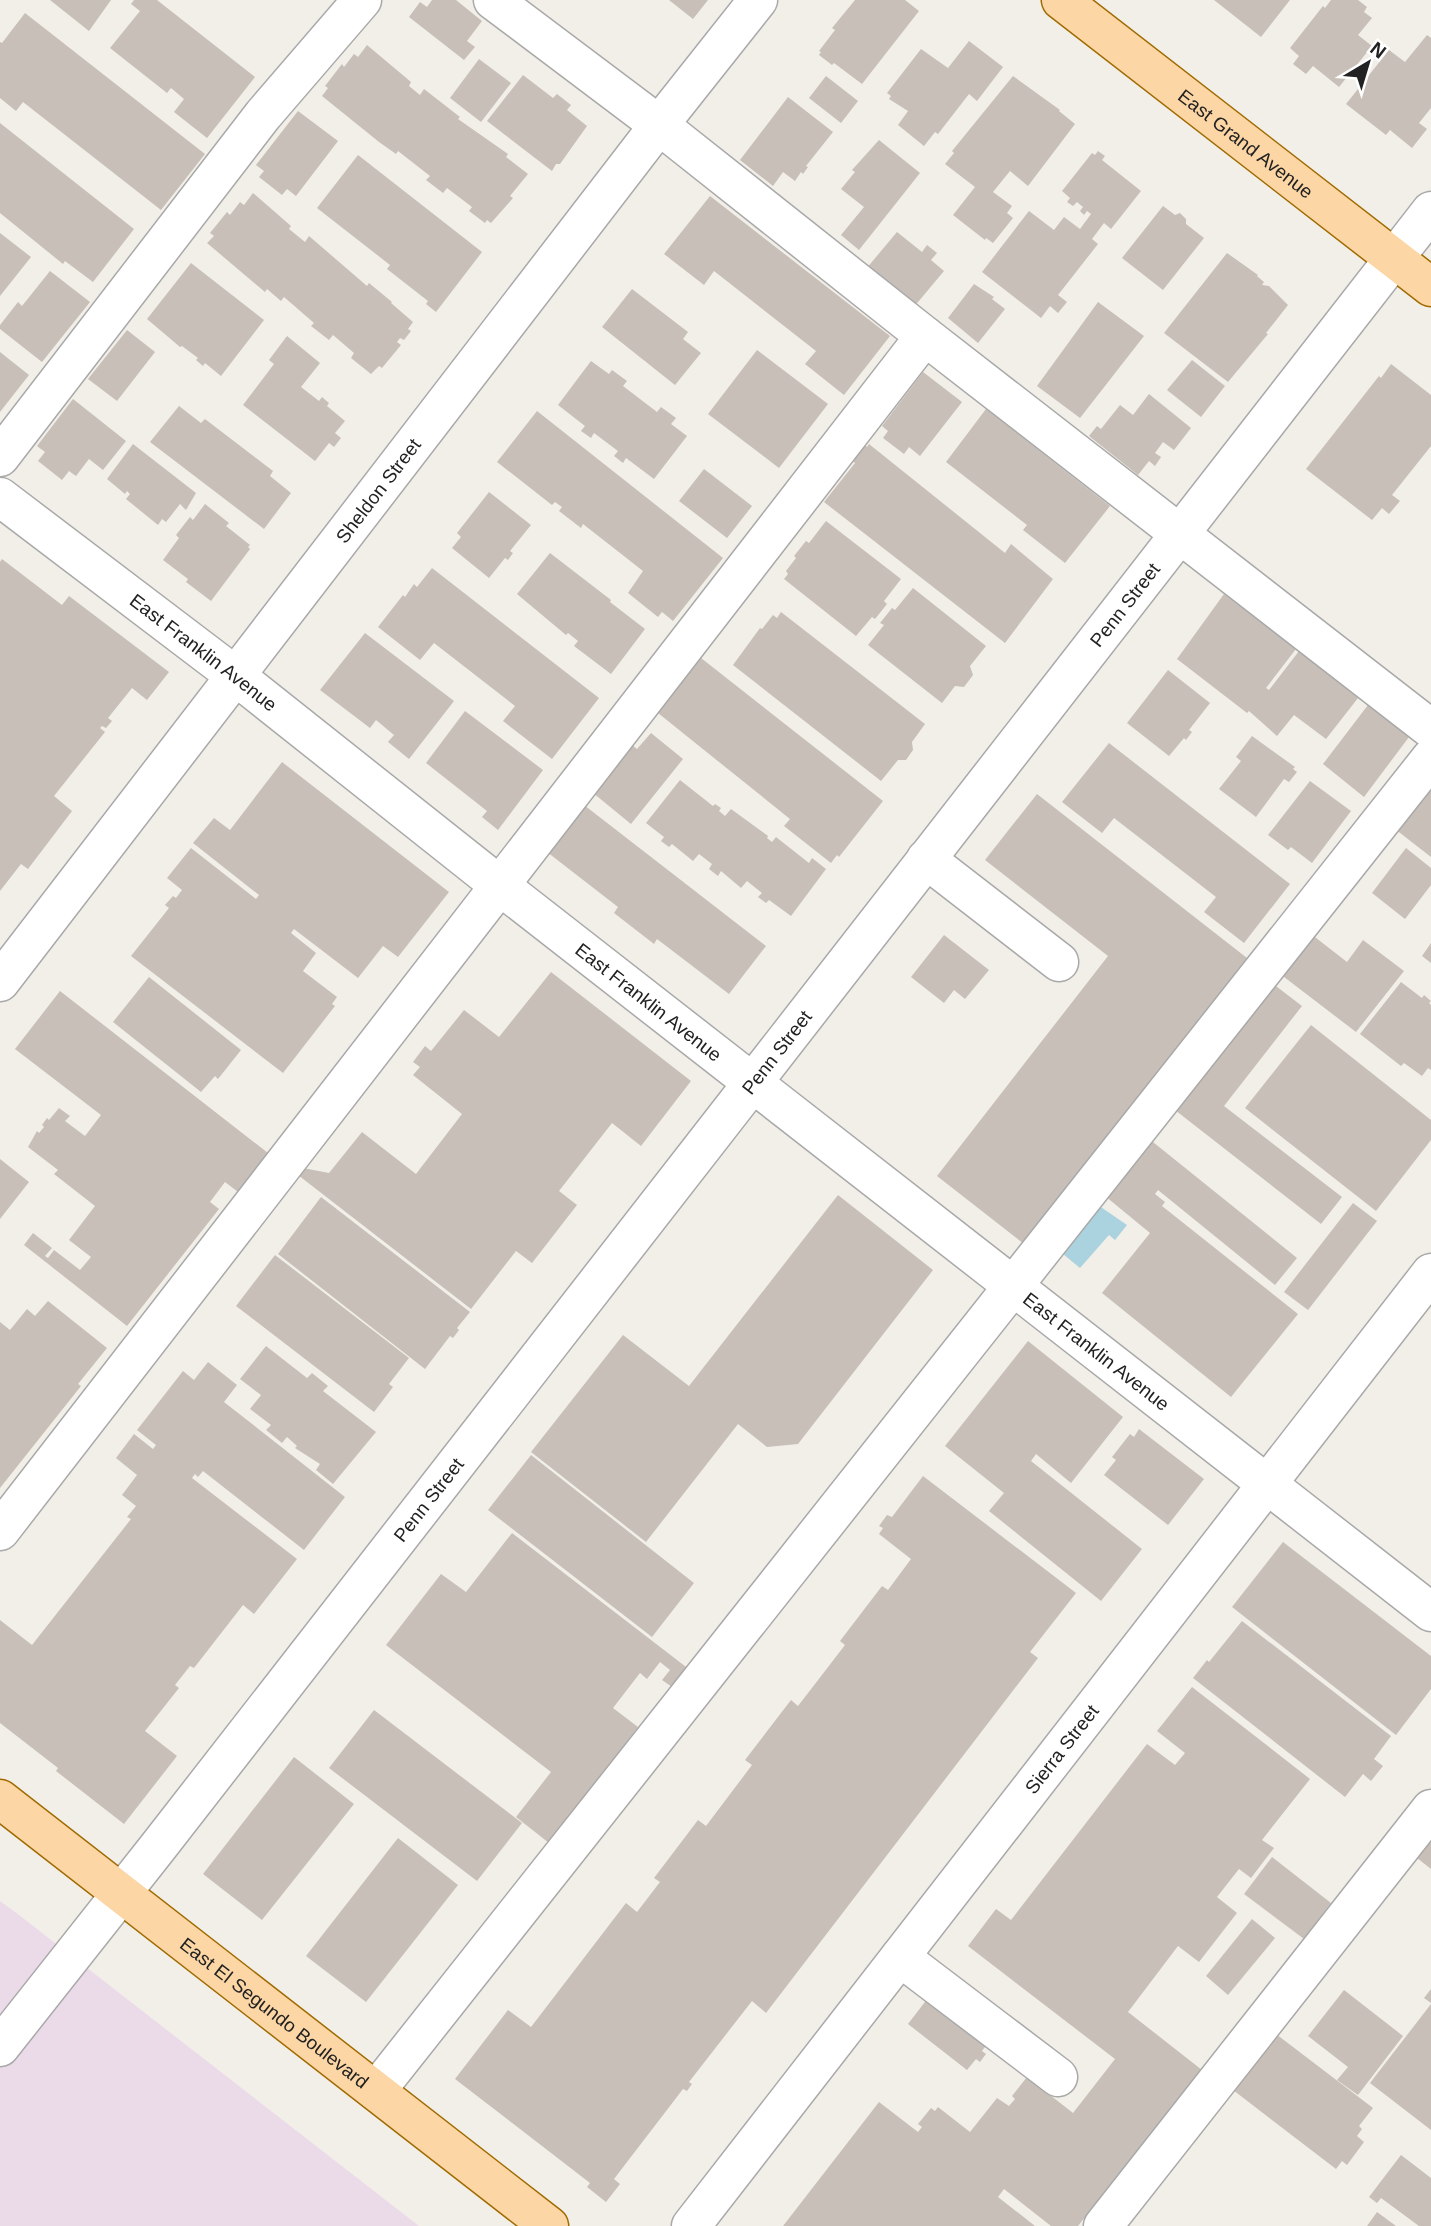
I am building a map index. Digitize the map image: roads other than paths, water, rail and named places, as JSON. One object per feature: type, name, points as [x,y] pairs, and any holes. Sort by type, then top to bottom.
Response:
[{"type":"main road","name":"East Grand Avenue","points":[[1062,0],[1431,287]]},
{"type":"main road","name":"East El Segundo Boulevard","points":[[0,1799],[549,2226]]},
{"type":"street","points":[[0,457],[263,115],[362,0]]},
{"type":"street","points":[[493,0],[659,125],[1178,535],[1431,729]]},
{"type":"street","name":"Sheldon Street","points":[[0,982],[758,0]]},
{"type":"street","name":"Penn Street","points":[[0,2047],[122,1894],[1431,211]]},
{"type":"street","points":[[0,1531],[925,337]]},
{"type":"street","name":"East Franklin Avenue","points":[[0,497],[237,677],[499,886],[1431,1612]]},
{"type":"street","points":[[376,2091],[1431,758]]},
{"type":"street","points":[[926,859],[1059,962]]},
{"type":"street","name":"Sierra Street","points":[[691,2226],[1431,1273]]},
{"type":"street","points":[[1103,2226],[1431,1809]]},
{"type":"street","points":[[900,1957],[1058,2077]]},
{"type":"water","points":[[1095,1203],[1127,1225],[1115,1240],[1109,1235],[1080,1268],[1057,1249]]}]
